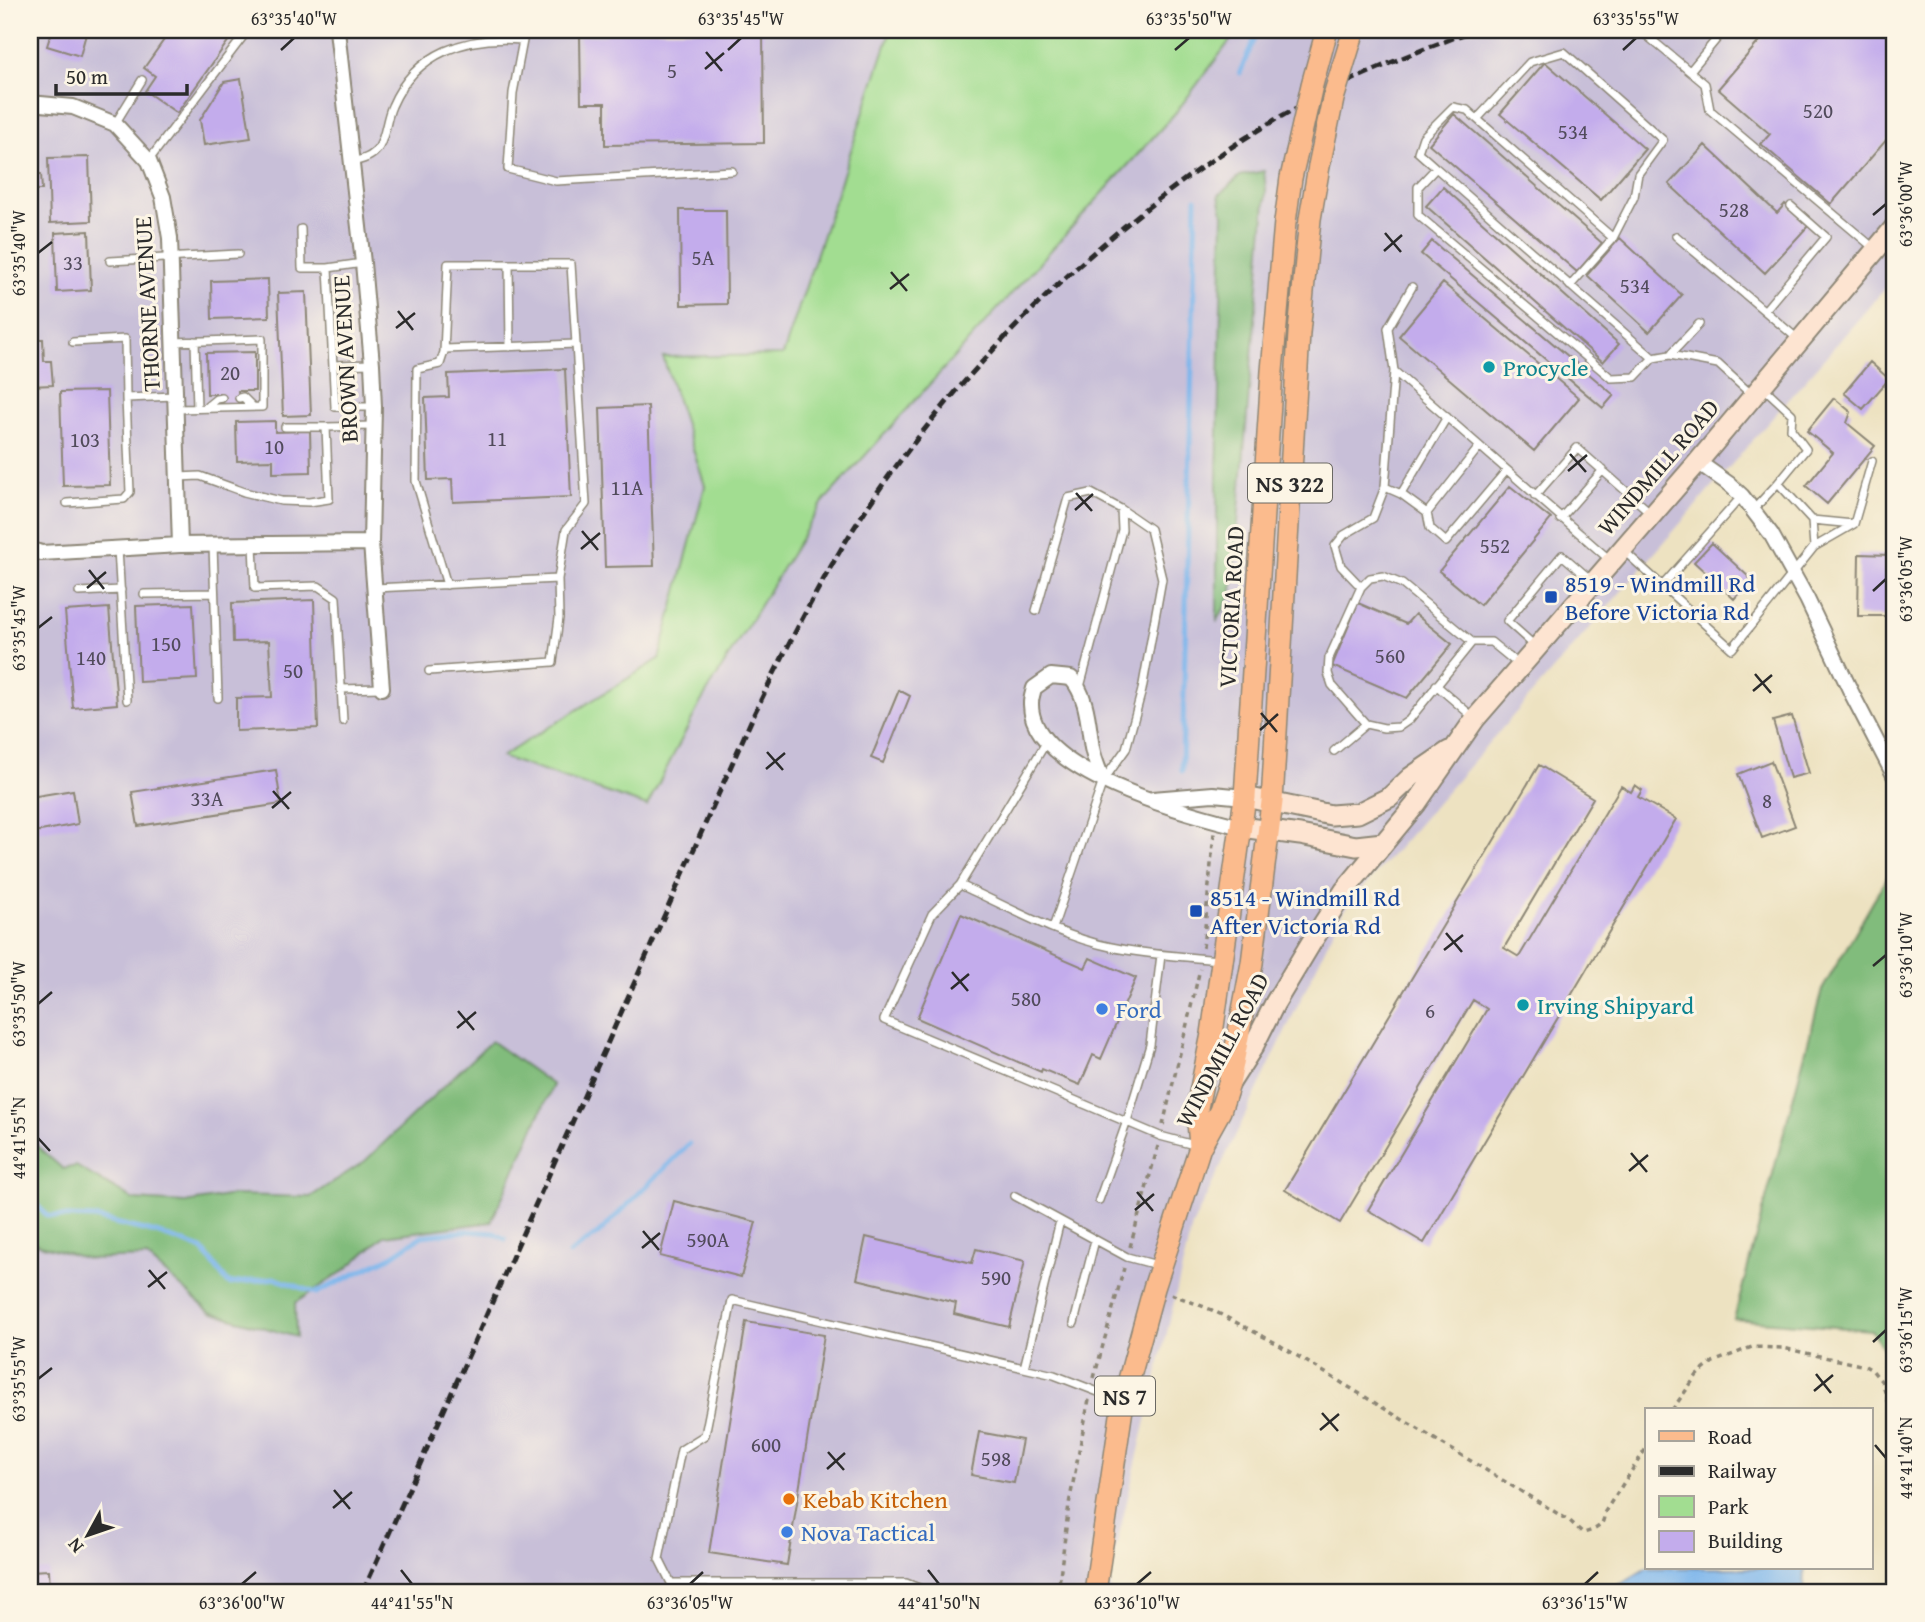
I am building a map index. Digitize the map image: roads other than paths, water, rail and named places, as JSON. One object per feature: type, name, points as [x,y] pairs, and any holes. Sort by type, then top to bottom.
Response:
[{"type":"main road","name":"VICTORIA ROAD","points":[[1200,1147],[1197,1108],[1212,1034],[1245,797],[1267,434],[1283,235],[1292,178],[1327,30]]},
{"type":"main road","name":"NS 322","points":[[1230,1084],[1252,963],[1272,802],[1299,333],[1310,219],[1333,99],[1354,30]]},
{"type":"main road","name":"WINDMILL ROAD","points":[[1095,1592],[1123,1402],[1154,1288],[1200,1147],[1220,1111],[1230,1084],[1254,1047],[1275,1003],[1345,890],[1416,804],[1475,719],[1698,462],[1895,227]]},
{"type":"main road","name":"WINDMILL ROAD","points":[[1245,797],[1331,816],[1358,813],[1390,797],[1411,777],[1461,742]]},
{"type":"main road","points":[[1241,827],[1356,846],[1383,843]]},
{"type":"street","name":"BROWN AVENUE","points":[[337,30],[372,364],[374,426],[371,543],[382,688]]},
{"type":"street","name":"THORNE AVENUE","points":[[30,103],[73,107],[115,124],[149,161],[163,197],[170,238],[180,545]]},
{"type":"street","points":[[1698,462],[1742,496],[1771,534],[1895,778]]},
{"type":"street","points":[[30,549],[41,553],[213,544],[371,543]]},
{"type":"street","points":[[1103,781],[1092,751],[1089,722],[1080,687],[1071,677],[1051,676],[1034,688],[1031,704],[1035,722],[1052,748],[1074,765],[1103,781],[1148,800],[1241,827]]},
{"type":"street","points":[[1148,800],[1213,794],[1245,797]]},
{"type":"lane","points":[[149,161],[248,30]]},
{"type":"lane","points":[[525,30],[513,93],[508,169],[556,181],[732,170]]},
{"type":"lane","points":[[1640,30],[1705,84],[1710,110],[1876,250]]},
{"type":"lane","points":[[1690,71],[1724,30]]},
{"type":"lane","points":[[351,163],[366,160],[379,148],[391,106],[402,87],[416,69],[432,57],[454,47],[487,39],[522,40]]},
{"type":"lane","points":[[1477,119],[1530,62],[1564,52],[1663,140],[1638,174],[1634,197],[1613,238],[1570,286]]},
{"type":"lane","points":[[115,124],[142,80]]},
{"type":"lane","points":[[1613,238],[1467,110],[1453,107],[1423,137],[1418,152],[1653,358]]},
{"type":"lane","points":[[1436,168],[1418,187],[1418,215],[1611,378],[1635,377],[1653,358],[1670,355],[1717,364],[1792,414],[1791,429],[1806,449],[1754,509]]},
{"type":"lane","points":[[1765,310],[1826,237],[1791,206]]},
{"type":"lane","points":[[301,229],[302,268],[328,268],[363,263]]},
{"type":"lane","points":[[1676,236],[1800,340]]},
{"type":"lane","points":[[110,261],[238,254]]},
{"type":"lane","points":[[429,671],[553,662],[559,618],[558,579],[566,530],[586,504],[571,264],[449,264],[444,349],[440,364],[417,369],[416,481],[447,584]]},
{"type":"lane","points":[[509,264],[510,347]]},
{"type":"lane","points":[[328,268],[335,407],[374,407]]},
{"type":"lane","points":[[1361,587],[1341,566],[1335,546],[1344,535],[1373,518],[1385,487],[1394,371],[1388,328],[1412,287]]},
{"type":"lane","points":[[1670,355],[1699,324]]},
{"type":"lane","points":[[67,503],[124,499],[130,492],[125,339],[73,342]]},
{"type":"lane","points":[[126,398],[175,402],[201,408],[262,407],[262,339],[173,342]]},
{"type":"lane","points":[[195,341],[201,408]]},
{"type":"lane","points":[[444,349],[576,344]]},
{"type":"lane","points":[[333,365],[372,364]]},
{"type":"lane","points":[[1394,371],[1560,519],[1662,586],[1732,649],[1814,547],[1854,524],[1872,461]]},
{"type":"lane","points":[[239,398],[243,397],[253,407]]},
{"type":"lane","points":[[201,408],[222,398]]},
{"type":"lane","points":[[1401,494],[1447,417]]},
{"type":"lane","points":[[178,477],[200,476],[244,492],[281,500],[309,502],[329,499],[326,426]]},
{"type":"lane","points":[[285,427],[374,426]]},
{"type":"lane","points":[[1427,513],[1479,447]]},
{"type":"lane","points":[[1535,496],[1577,449],[1652,514]]},
{"type":"lane","points":[[1560,519],[1603,470]]},
{"type":"lane","points":[[1385,487],[1401,494],[1427,513],[1430,528],[1446,542],[1506,471]]},
{"type":"lane","points":[[1778,483],[1812,520],[1814,547]]},
{"type":"lane","points":[[1036,611],[1068,498],[1091,494],[1121,509],[1150,529],[1162,579],[1142,690],[1126,749],[1103,781],[1053,928]]},
{"type":"lane","points":[[1662,586],[1742,496]]},
{"type":"lane","points":[[1080,687],[1122,530],[1121,509]]},
{"type":"lane","points":[[1812,520],[1854,524]]},
{"type":"lane","points":[[213,544],[218,698]]},
{"type":"lane","points":[[253,544],[255,588],[318,586],[336,598],[343,721]]},
{"type":"lane","points":[[118,548],[127,700]]},
{"type":"lane","points":[[1537,648],[1507,621],[1562,555],[1594,582]]},
{"type":"lane","points":[[1472,642],[1409,720],[1399,727],[1384,728],[1366,724],[1332,685],[1328,673],[1329,658],[1361,587],[1370,578],[1383,576],[1402,584],[1472,642],[1491,642],[1521,666]]},
{"type":"lane","points":[[374,588],[558,579]]},
{"type":"lane","points":[[79,592],[121,590]]},
{"type":"lane","points":[[144,594],[214,593]]},
{"type":"lane","points":[[1436,685],[1475,719]]},
{"type":"lane","points":[[341,689],[382,688]]},
{"type":"lane","points":[[1334,751],[1366,724]]},
{"type":"lane","points":[[1047,740],[960,885],[932,914],[884,1020],[1160,1136],[1200,1147]]},
{"type":"lane","points":[[960,885],[1053,928],[1110,947],[1223,961]]},
{"type":"lane","points":[[1099,1200],[1150,1045],[1160,955]]},
{"type":"lane","points":[[1015,1196],[1127,1257],[1161,1266]]},
{"type":"lane","points":[[1024,1368],[1060,1221]]},
{"type":"lane","points":[[1074,1323],[1095,1240]]},
{"type":"lane","points":[[671,1592],[671,1583],[659,1559],[681,1450],[705,1435],[732,1300],[1054,1375],[1123,1402]]},
{"type":"lane","points":[[671,1583],[906,1583],[929,1592]]},
{"type":"water","points":[[1645,1569],[1805,1570],[1804,1592],[1607,1592]]},
{"type":"waterway","points":[[1240,73],[1258,30]]},
{"type":"waterway","points":[[1182,771],[1196,199]]},
{"type":"waterway","points":[[569,1254],[599,1233],[689,1144]]},
{"type":"waterway","points":[[30,1199],[48,1216],[95,1218],[156,1233],[202,1249],[229,1284],[274,1278],[316,1293],[392,1256],[422,1236],[466,1231],[494,1233],[505,1239]]},
{"type":"railway","points":[[363,1592],[755,712],[820,585],[876,494],[936,415],[1022,320],[1117,232],[1168,192],[1220,155],[1297,107],[1372,71],[1475,30]]},
{"type":"place","name":"Procycle","points":[[1489,367]]},
{"type":"place","name":"8519 - Windmill Rd Before Victoria Rd","points":[[1551,597]]},
{"type":"place","name":"8514 - Windmill Rd After Victoria Rd","points":[[1196,911]]},
{"type":"place","name":"Irving Shipyard","points":[[1523,1005]]},
{"type":"place","name":"Ford","points":[[1102,1009]]},
{"type":"place","name":"Kebab Kitchen","points":[[789,1499]]},
{"type":"place","name":"Nova Tactical","points":[[787,1532]]}]
